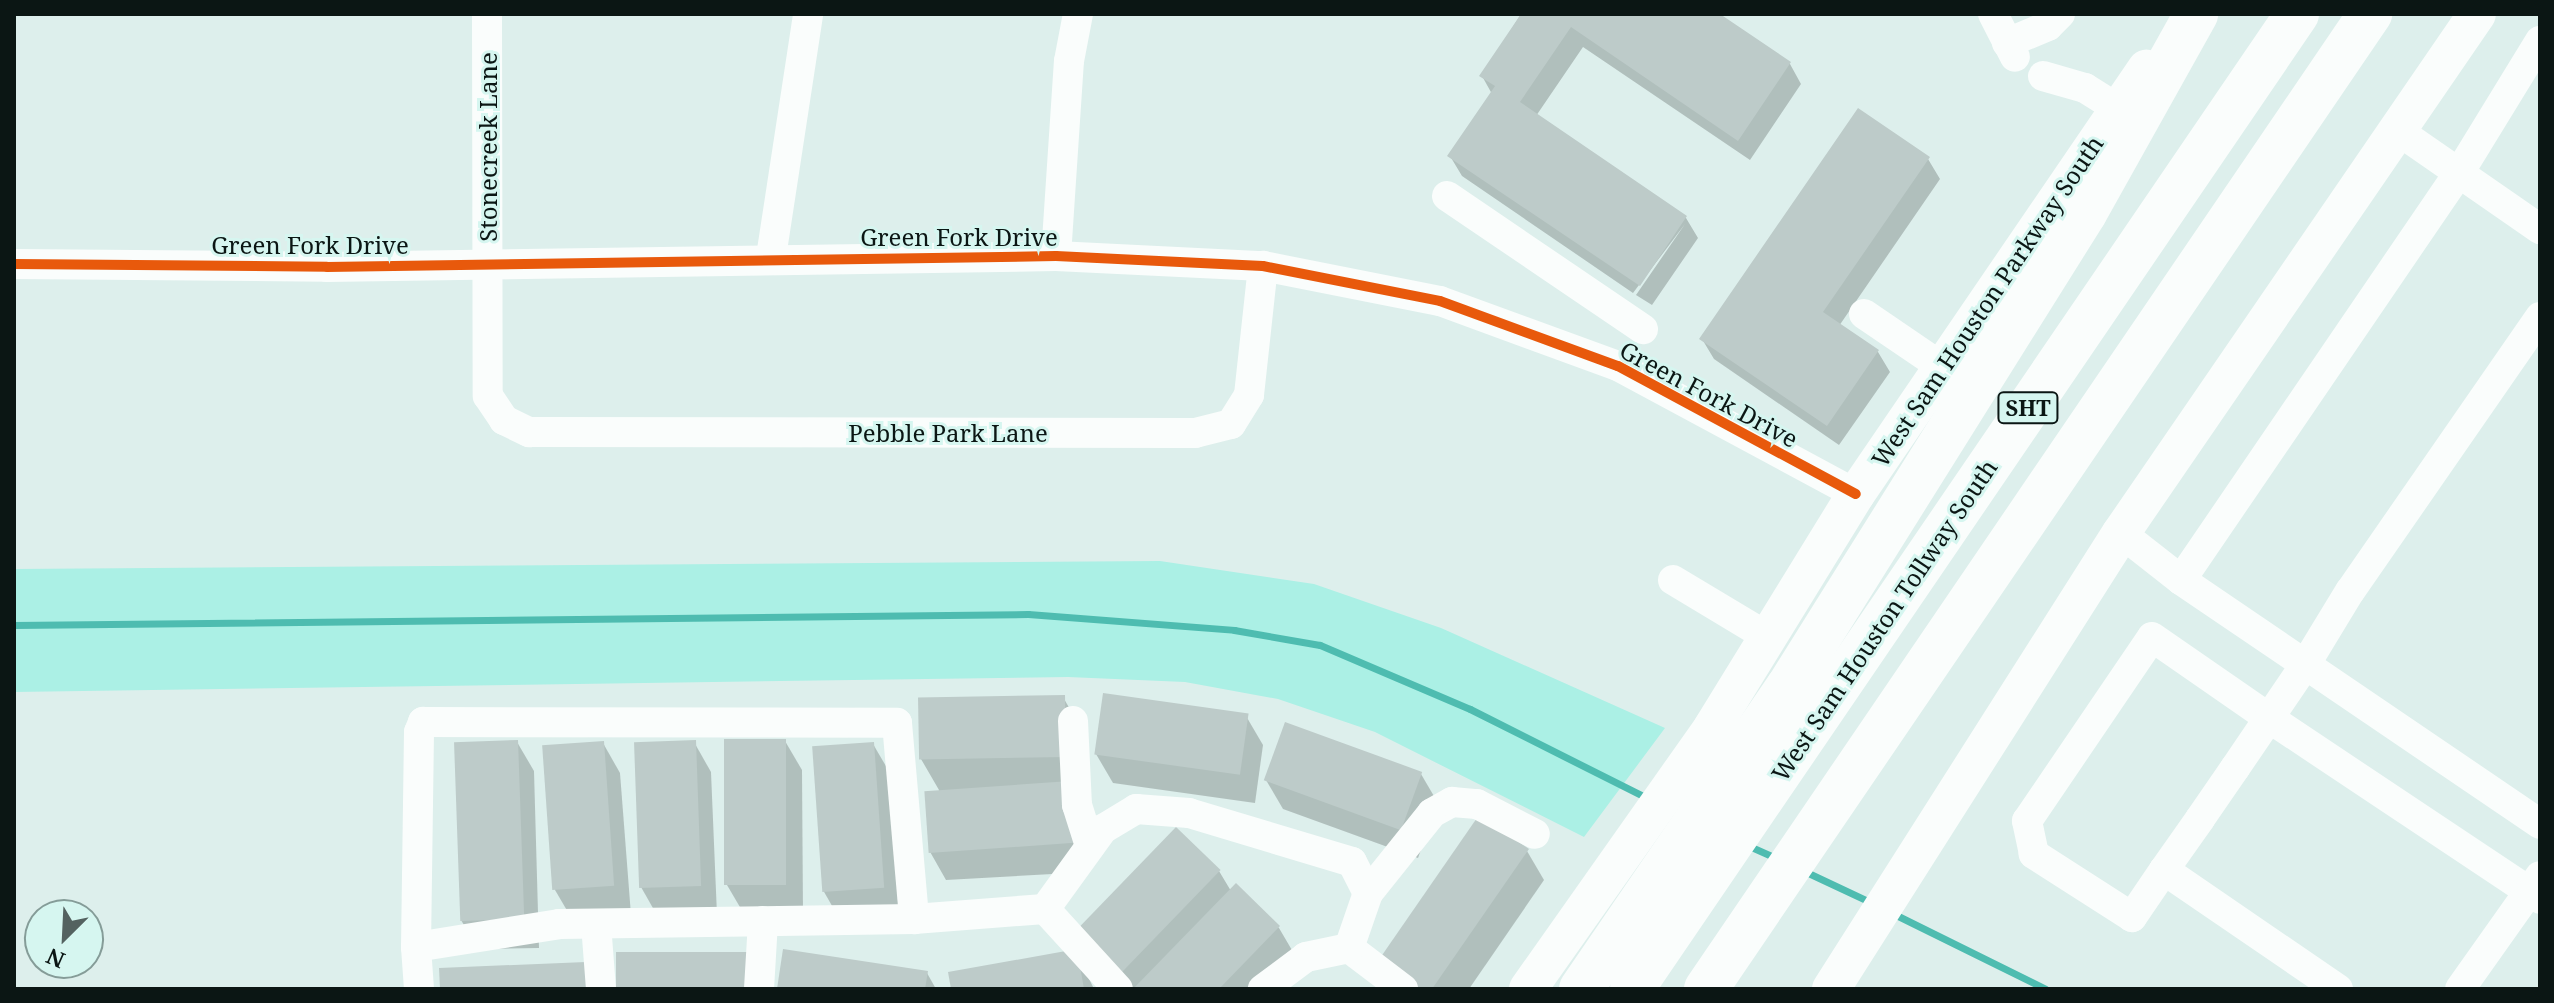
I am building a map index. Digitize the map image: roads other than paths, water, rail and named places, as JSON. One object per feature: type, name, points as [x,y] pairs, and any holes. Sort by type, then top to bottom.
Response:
[{"type":"highway","points":[[1581,989],[1740,758],[2085,213],[2196,14]]},
{"type":"highway","name":"West Sam Houston Tollway South","points":[[1632,989],[2297,14]]},
{"type":"highway","name":"SHT","points":[[1706,989],[2370,14]]},
{"type":"main road","name":"West Sam Houston Parkway South","points":[[1528,989],[1693,752],[1856,494],[2183,14]]},
{"type":"main road","points":[[1838,978],[1908,873],[2121,533],[2477,14]]},
{"type":"street","name":"Stonecreek Lane","points":[[487,14],[488,396],[504,420]]},
{"type":"street","points":[[771,257],[808,14]]},
{"type":"street","points":[[1056,256],[1069,61],[1078,14]]},
{"type":"street","points":[[1993,14],[2011,50],[2048,26],[2060,14]]},
{"type":"street","points":[[2181,580],[2459,173],[2540,41]]},
{"type":"street","points":[[2043,76],[2085,88],[2118,109]]},
{"type":"street","points":[[2397,130],[2540,229]]},
{"type":"street","points":[[1447,196],[1643,329]]},
{"type":"street","name":"Green Fork Drive","points":[[14,264],[1056,256],[1263,266],[1440,301],[1618,366],[1856,494]]},
{"type":"street","name":"Pebble Park Lane","points":[[504,420],[529,432],[1195,433],[1231,424],[1249,395],[1263,266]]},
{"type":"street","points":[[1864,314],[1942,367]]},
{"type":"street","points":[[2460,989],[2536,889],[2269,718],[2152,637],[2027,821],[2034,854],[2132,917],[2269,718],[2305,665],[2350,591],[2540,317]]},
{"type":"street","points":[[2121,533],[2181,580],[2540,824]]},
{"type":"street","points":[[1673,580],[1768,637]]},
{"type":"street","points":[[1073,721],[1077,805],[1090,846]]},
{"type":"street","points":[[419,989],[416,947],[419,732],[423,722],[897,723],[914,919]]},
{"type":"street","points":[[1349,948],[1368,893],[1432,813],[1452,802],[1477,804],[1535,834]]},
{"type":"street","points":[[1045,909],[1103,829],[1136,809],[1189,813],[1352,862],[1368,893]]},
{"type":"street","points":[[2164,870],[2338,989]]},
{"type":"street","points":[[416,947],[596,924],[914,919],[1045,909]]},
{"type":"street","points":[[1045,909],[1118,989]]},
{"type":"street","points":[[759,989],[763,921]]},
{"type":"street","points":[[596,924],[601,989]]},
{"type":"street","points":[[1263,989],[1306,957],[1349,948],[1403,989]]},
{"type":"waterway","points":[[14,625],[1028,614],[1234,630],[1320,645],[1470,709],[1647,798]]},
{"type":"waterway","points":[[1749,846],[1778,859]]},
{"type":"waterway","points":[[1804,871],[1872,903]]},
{"type":"waterway","points":[[1894,914],[2046,989]]}]
